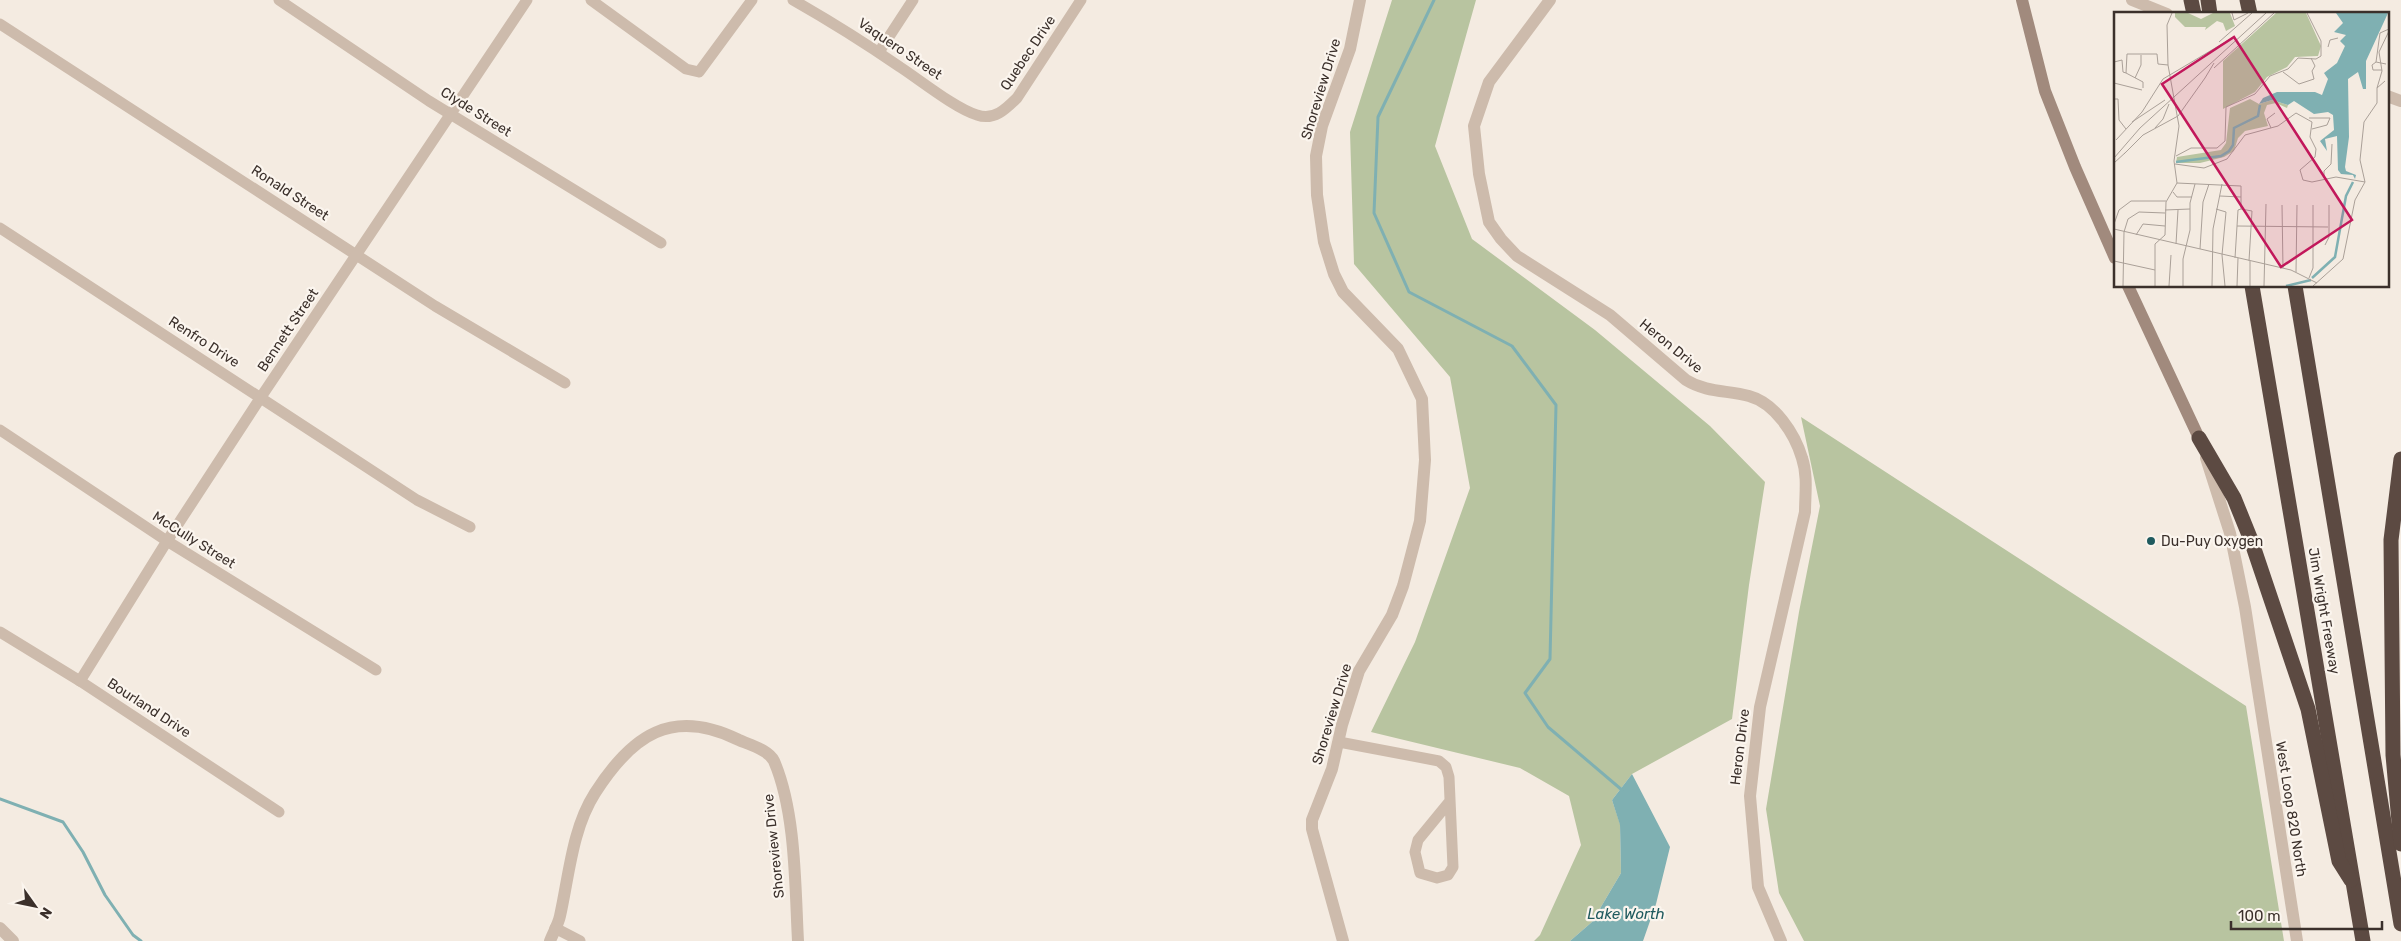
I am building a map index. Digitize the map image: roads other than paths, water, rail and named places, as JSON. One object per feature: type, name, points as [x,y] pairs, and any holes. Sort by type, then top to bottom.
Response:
[{"type":"highway","name":"Jim Wright Freeway","points":[[2252,288],[2363,941]]},
{"type":"highway","name":"Jim Wright Freeway","points":[[2295,288],[2401,923]]},
{"type":"highway","points":[[2199,438],[2234,498],[2266,581],[2308,708],[2339,860],[2355,885]]},
{"type":"highway","points":[[2401,459],[2391,540],[2393,756],[2401,844]]},
{"type":"main road","points":[[2022,1],[2046,91],[2075,166],[2114,256]]},
{"type":"main road","points":[[2129,288],[2199,438]]},
{"type":"street","name":"Clyde Street","points":[[279,0],[452,115],[661,243]]},
{"type":"street","name":"Bennett Street","points":[[80,681],[167,541],[261,397],[452,115],[527,0]]},
{"type":"street","points":[[591,0],[686,69],[699,72],[752,0]]},
{"type":"street","name":"Vaquero Street","points":[[793,0],[878,52],[943,96],[977,115],[993,115]]},
{"type":"street","points":[[878,52],[914,0]]},
{"type":"street","name":"Quebec Drive","points":[[993,115],[1004,111],[1017,98],[1081,0]]},
{"type":"street","name":"Shoreview Drive","points":[[1343,941],[1312,829],[1312,820],[1332,769],[1342,725],[1360,670],[1392,614],[1403,586],[1420,522],[1425,460],[1422,399],[1398,349],[1343,292],[1334,274],[1324,242],[1317,195],[1316,156],[1322,126],[1350,48],[1358,19],[1360,0]]},
{"type":"street","name":"Heron Drive","points":[[1550,0],[1489,82],[1474,126],[1479,174],[1489,222],[1501,239],[1517,256],[1610,315],[1698,388],[1749,395],[1762,401],[1782,421],[1793,437],[1802,459],[1806,481],[1804,512],[1760,707],[1750,796],[1758,887],[1781,941]]},
{"type":"street","points":[[2132,0],[2162,12]]},
{"type":"street","name":"Ronald Street","points":[[0,24],[435,306],[565,383]]},
{"type":"street","points":[[2388,96],[2401,101]]},
{"type":"street","name":"Renfro Drive","points":[[0,228],[417,500],[470,527]]},
{"type":"street","name":"McCully Street","points":[[0,430],[167,541],[376,670]]},
{"type":"street","name":"West Loop 820 North","points":[[2199,438],[2230,533],[2244,607],[2298,941]]},
{"type":"street","name":"Bourland Drive","points":[[0,632],[80,681],[279,812]]},
{"type":"street","name":"Shoreview Drive","points":[[550,941],[559,919],[575,844],[594,794],[613,767],[648,735],[668,727],[700,726],[723,732],[773,759],[786,802],[798,941]]},
{"type":"street","points":[[1339,742],[1439,761],[1446,767],[1449,777],[1453,867],[1448,875],[1437,878],[1420,873],[1415,852],[1418,840],[1450,801]]},
{"type":"street","points":[[0,928],[13,941]]},
{"type":"street","points":[[555,928],[580,941]]},
{"type":"water","name":"Lake Worth","points":[[1632,774],[1670,847],[1656,904],[1643,941],[1570,941],[1592,922],[1621,873],[1620,825],[1612,800]]},
{"type":"waterway","points":[[1434,0],[1378,117],[1374,213],[1409,292],[1512,346],[1556,405],[1550,659],[1525,693],[1548,727],[1622,790]]},
{"type":"waterway","points":[[0,799],[63,822],[83,852],[105,895],[133,935],[141,941]]},
{"type":"place","name":"Du-Puy Oxygen","points":[[2151,541]]}]
